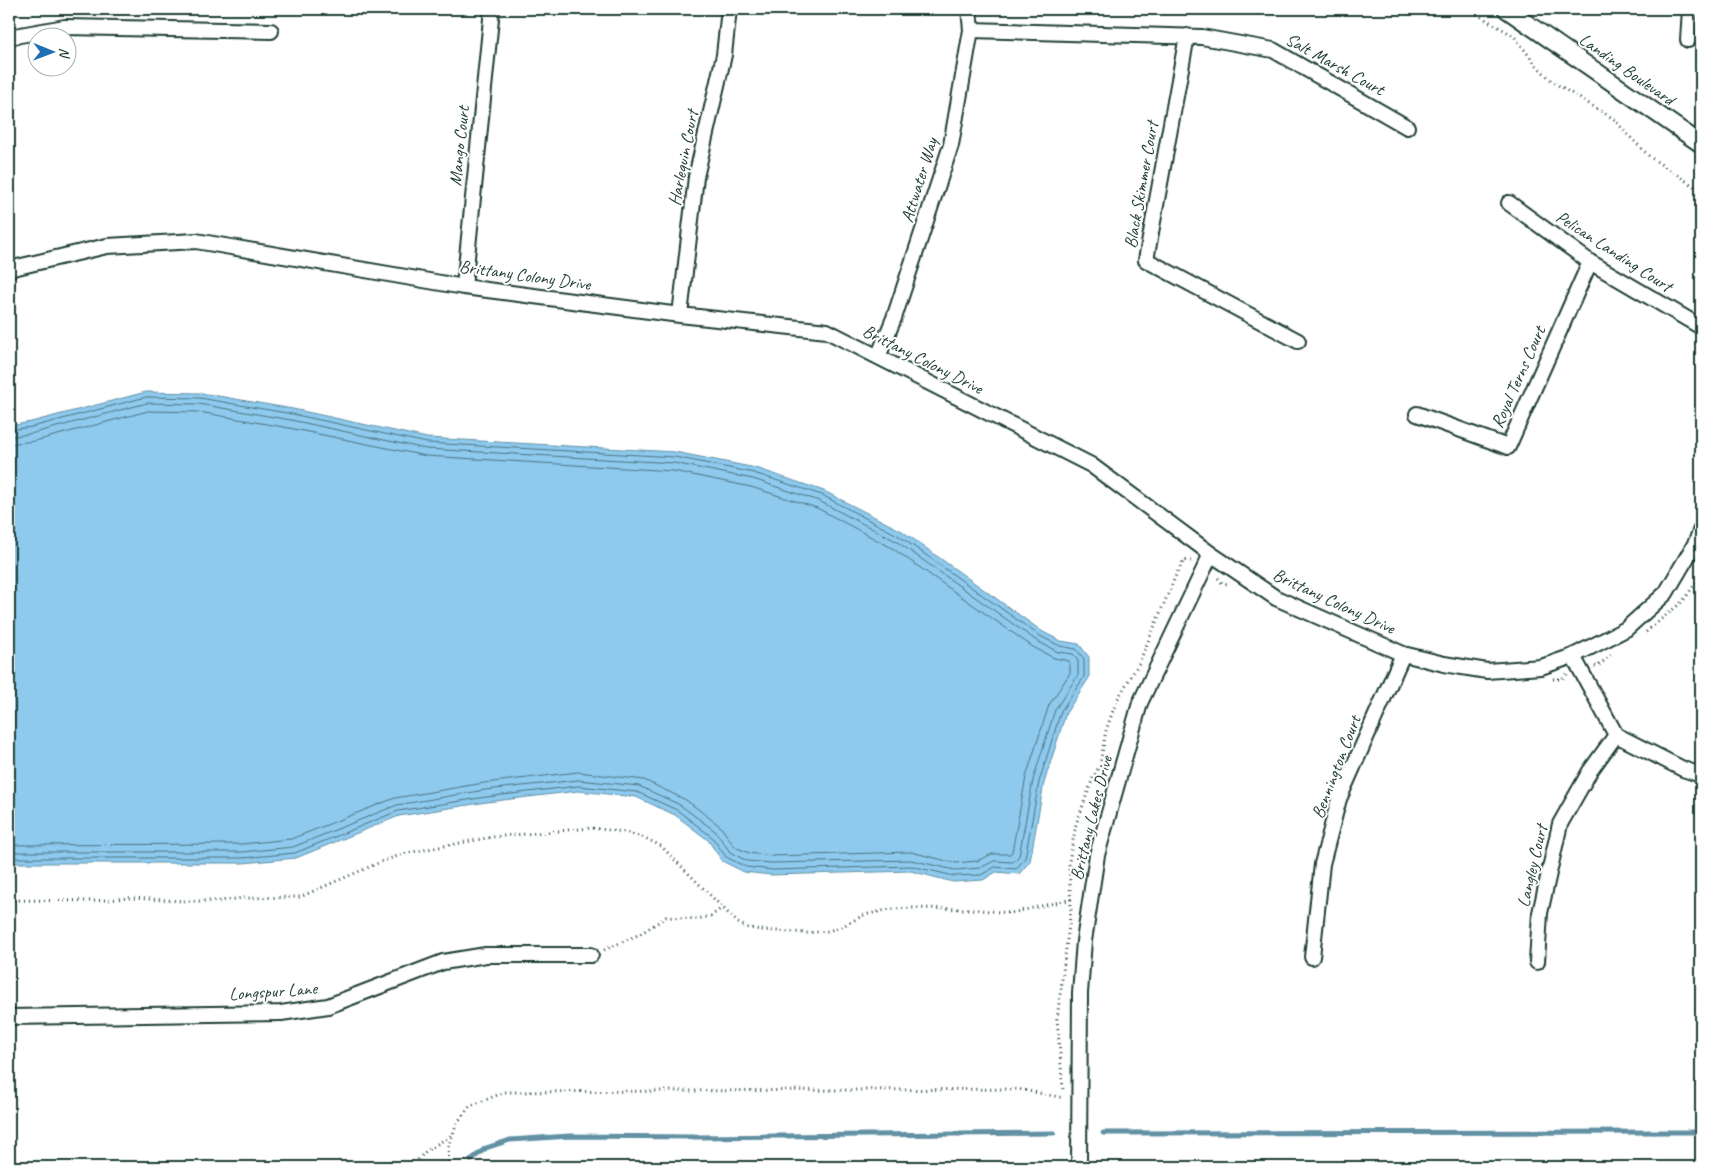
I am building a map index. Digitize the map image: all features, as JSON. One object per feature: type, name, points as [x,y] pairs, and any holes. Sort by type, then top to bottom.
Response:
[{"type":"street","name":"Mango Court","points":[[464,286],[492,9]]},
{"type":"street","name":"Harlequin Court","points":[[680,314],[696,177],[724,55],[729,9]]},
{"type":"street","name":"Attwater Way","points":[[878,358],[894,318],[951,146],[971,30],[969,9]]},
{"type":"street","name":"Landing Boulevard","points":[[1507,9],[1701,144]]},
{"type":"street","points":[[1688,40],[1690,9]]},
{"type":"street","points":[[9,37],[65,27],[271,31]]},
{"type":"street","name":"Salt Marsh Court","points":[[971,30],[1202,36],[1273,50],[1407,127]]},
{"type":"street","name":"Black Skimmer Court","points":[[1187,36],[1146,260],[1298,342]]},
{"type":"street","name":"Pelican Landing Court","points":[[1510,203],[1590,262],[1701,327]]},
{"type":"street","name":"Brittany Colony Drive","points":[[9,269],[107,246],[196,242],[464,286],[827,331],[1091,466],[1210,554],[1276,598],[1403,654],[1444,664],[1487,671],[1541,666],[1573,656],[1626,628],[1666,592],[1700,538]]},
{"type":"street","name":"Royal Terns Court","points":[[1417,414],[1508,447],[1590,262]]},
{"type":"street","name":"Brittany Lakes Drive","points":[[1079,1167],[1080,993],[1084,941],[1097,855],[1140,703],[1210,554]]},
{"type":"street","name":"Bennington Court","points":[[1312,957],[1322,864],[1339,799],[1403,654]]},
{"type":"street","points":[[1573,656],[1616,735],[1683,769],[1701,776]]},
{"type":"street","name":"Langley Court","points":[[1537,962],[1540,912],[1560,824],[1590,771],[1616,735]]},
{"type":"street","name":"Longspur Lane","points":[[9,1017],[281,1013],[328,1006],[443,962],[486,955],[591,955]]},
{"type":"path","points":[[1468,9],[1514,36],[1536,65],[1553,82],[1614,119],[1650,156],[1701,192]]},
{"type":"path","points":[[1065,1104],[1057,1019],[1071,909],[1069,862],[1076,824],[1100,764],[1106,730],[1117,700],[1139,663],[1176,574],[1184,560],[1204,569],[1220,579],[1222,583],[1234,585]]},
{"type":"path","points":[[1645,633],[1683,601],[1701,576]]},
{"type":"path","points":[[1548,680],[1562,679],[1566,674],[1592,666],[1597,667],[1620,649]]},
{"type":"path","points":[[9,900],[77,901],[129,898],[220,901],[300,897],[383,861],[407,853],[492,837],[591,828],[625,832],[645,838],[661,846],[738,923],[748,928],[762,930],[828,932],[864,915],[891,909],[969,909],[1011,914],[1091,893]]},
{"type":"path","points":[[591,955],[640,934],[666,917],[697,919],[711,916],[722,908]]},
{"type":"path","points":[[449,1167],[448,1147],[457,1123],[470,1106],[505,1092],[1009,1089],[1064,1098]]},
{"type":"path","points":[[411,1167],[426,1151],[453,1135]]},
{"type":"water","points":[[146,392],[201,393],[293,409],[427,438],[675,452],[756,468],[824,491],[902,531],[1043,632],[1061,641],[1079,644],[1089,657],[1089,678],[1066,713],[1044,783],[1030,861],[1019,874],[996,872],[983,880],[953,882],[911,871],[771,875],[744,872],[722,861],[708,840],[675,815],[636,797],[578,791],[487,802],[399,816],[296,858],[243,863],[9,863],[9,426]]},
{"type":"waterway","points":[[1103,1133],[1701,1132]]},
{"type":"waterway","points":[[471,1160],[486,1148],[510,1140],[570,1136],[698,1137],[1054,1133]]}]
